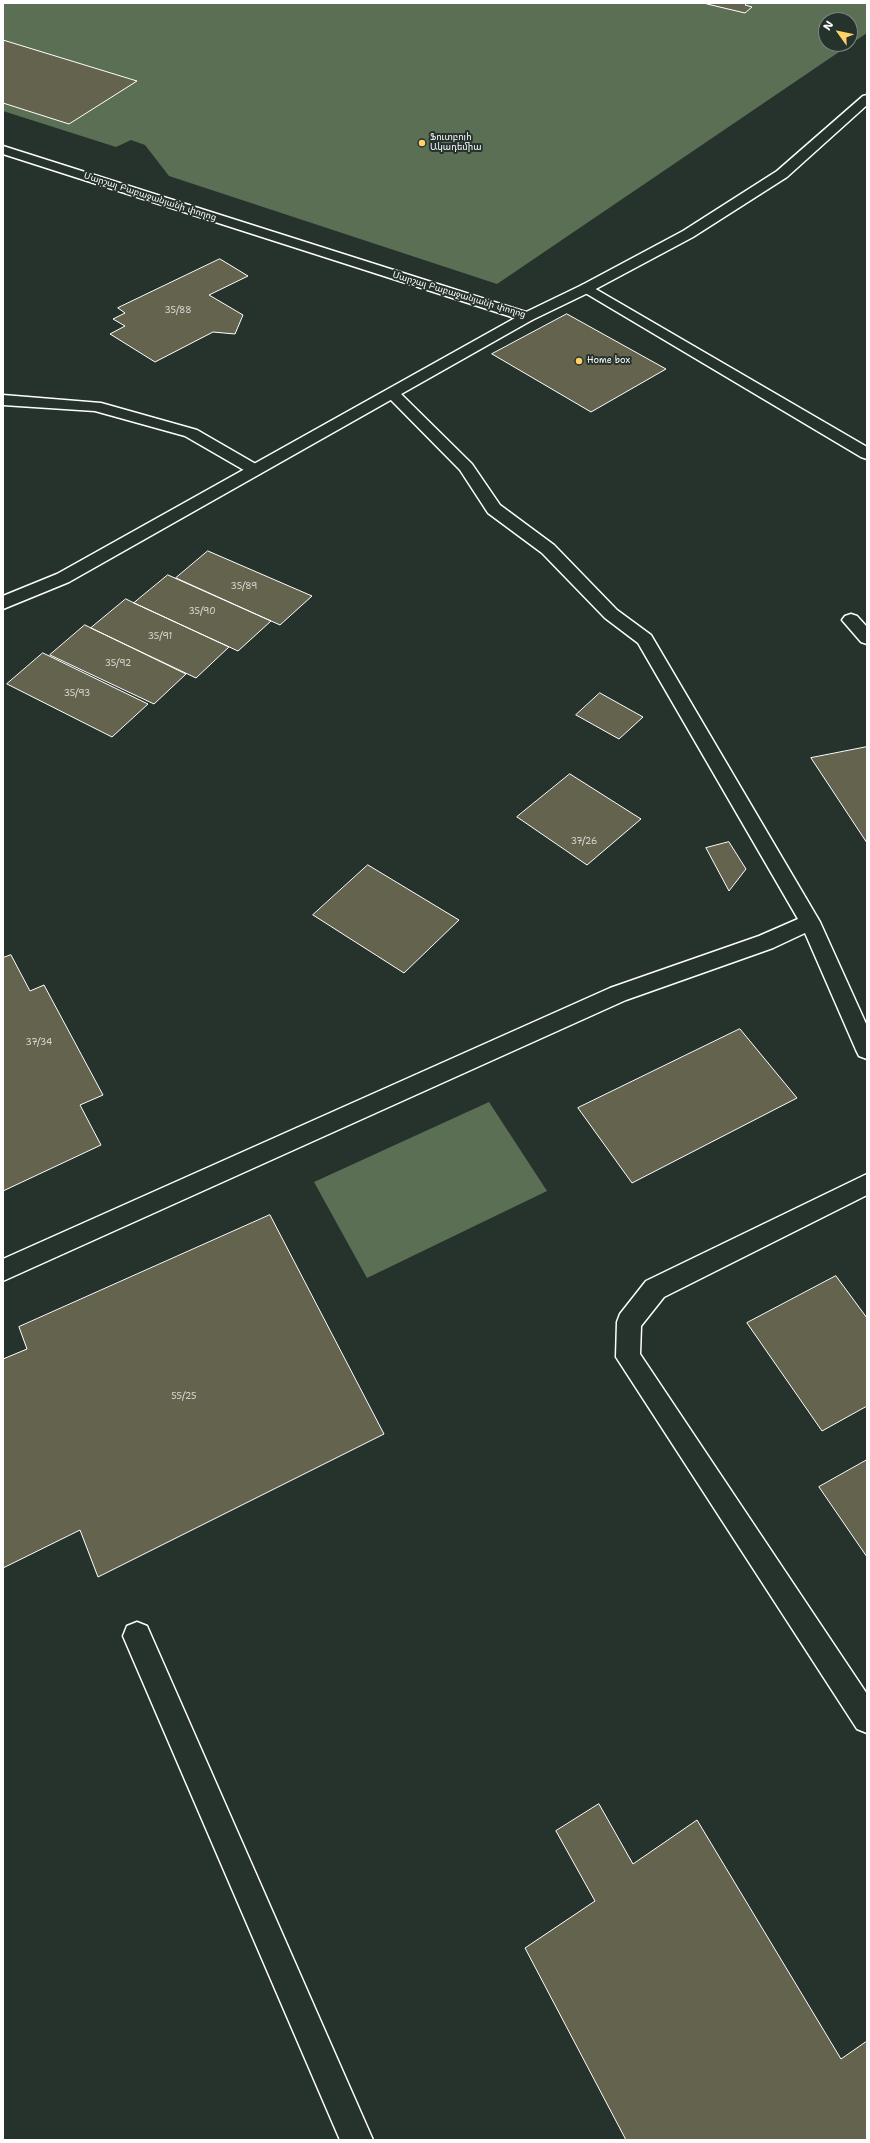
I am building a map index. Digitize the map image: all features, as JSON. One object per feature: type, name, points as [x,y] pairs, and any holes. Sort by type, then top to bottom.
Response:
[{"type":"street","name":"Մարշալ Բաբաջանյանի փողոց","points":[[3,150],[527,317],[587,288],[688,234],[782,174],[867,99]]},
{"type":"street","points":[[587,288],[867,454]]},
{"type":"street","points":[[3,603],[63,578],[393,394],[527,317]]},
{"type":"street","points":[[393,394],[466,467],[494,509],[548,549],[611,614],[645,639],[810,922],[867,1050]]},
{"type":"street","points":[[3,400],[96,406],[176,428],[190,432],[255,470]]},
{"type":"street","points":[[851,620],[867,638]]},
{"type":"street","points":[[3,1270],[618,994],[766,942],[810,922]]},
{"type":"street","points":[[867,1184],[655,1289],[629,1322],[628,1357],[867,1719]]},
{"type":"street","points":[[137,1636],[357,2140]]},
{"type":"green space","name":"Ֆուտբոլի Ակադեմիա","points":[[3,3],[867,3],[867,33],[858,39],[858,12],[818,12],[818,52],[839,52],[497,284],[169,176],[145,145],[131,140],[116,147],[3,111]]},
{"type":"green space","points":[[489,1102],[547,1191],[367,1278],[314,1182]]},
{"type":"building","points":[[747,3],[745,5],[752,7],[745,13],[707,4]]},
{"type":"building","points":[[3,40],[137,81],[69,124],[3,103]]},
{"type":"building","points":[[220,259],[248,276],[209,295],[243,315],[235,334],[213,332],[155,362],[110,334],[125,326],[113,319],[125,313],[118,308]]},
{"type":"building","name":"Home box","points":[[567,314],[666,369],[591,412],[492,354]]},
{"type":"building","points":[[208,551],[312,596],[280,625],[176,578]]},
{"type":"building","points":[[168,575],[271,621],[238,651],[134,603]]},
{"type":"building","points":[[126,599],[229,647],[196,678],[91,628]]},
{"type":"building","points":[[85,625],[186,674],[154,704],[50,655]]},
{"type":"building","points":[[43,653],[148,704],[112,737],[7,684]]},
{"type":"building","points":[[600,693],[643,717],[619,739],[576,715]]},
{"type":"building","points":[[867,747],[867,843],[811,758]]},
{"type":"building","points":[[570,774],[641,819],[587,865],[517,817]]},
{"type":"building","points":[[729,842],[746,869],[729,891],[706,848]]},
{"type":"building","points":[[368,865],[459,920],[404,973],[313,915]]},
{"type":"building","points":[[11,955],[30,991],[44,985],[103,1095],[80,1105],[101,1145],[3,1191],[3,958]]},
{"type":"building","points":[[740,1029],[797,1098],[632,1183],[578,1108]]},
{"type":"building","points":[[270,1215],[384,1434],[98,1577],[80,1530],[3,1568],[3,1359],[27,1349],[19,1327]]},
{"type":"building","points":[[836,1276],[867,1318],[867,1406],[822,1431],[747,1323]]},
{"type":"building","points":[[867,1460],[867,1557],[819,1487]]},
{"type":"building","points":[[599,1804],[633,1864],[697,1820],[841,2059],[867,2041],[867,2140],[626,2140],[525,1948],[595,1901],[556,1831]]},
{"type":"place","name":"Ֆուտբոլի Ակադեմիա","points":[[422,143]]},
{"type":"place","name":"Home box","points":[[579,361]]}]
